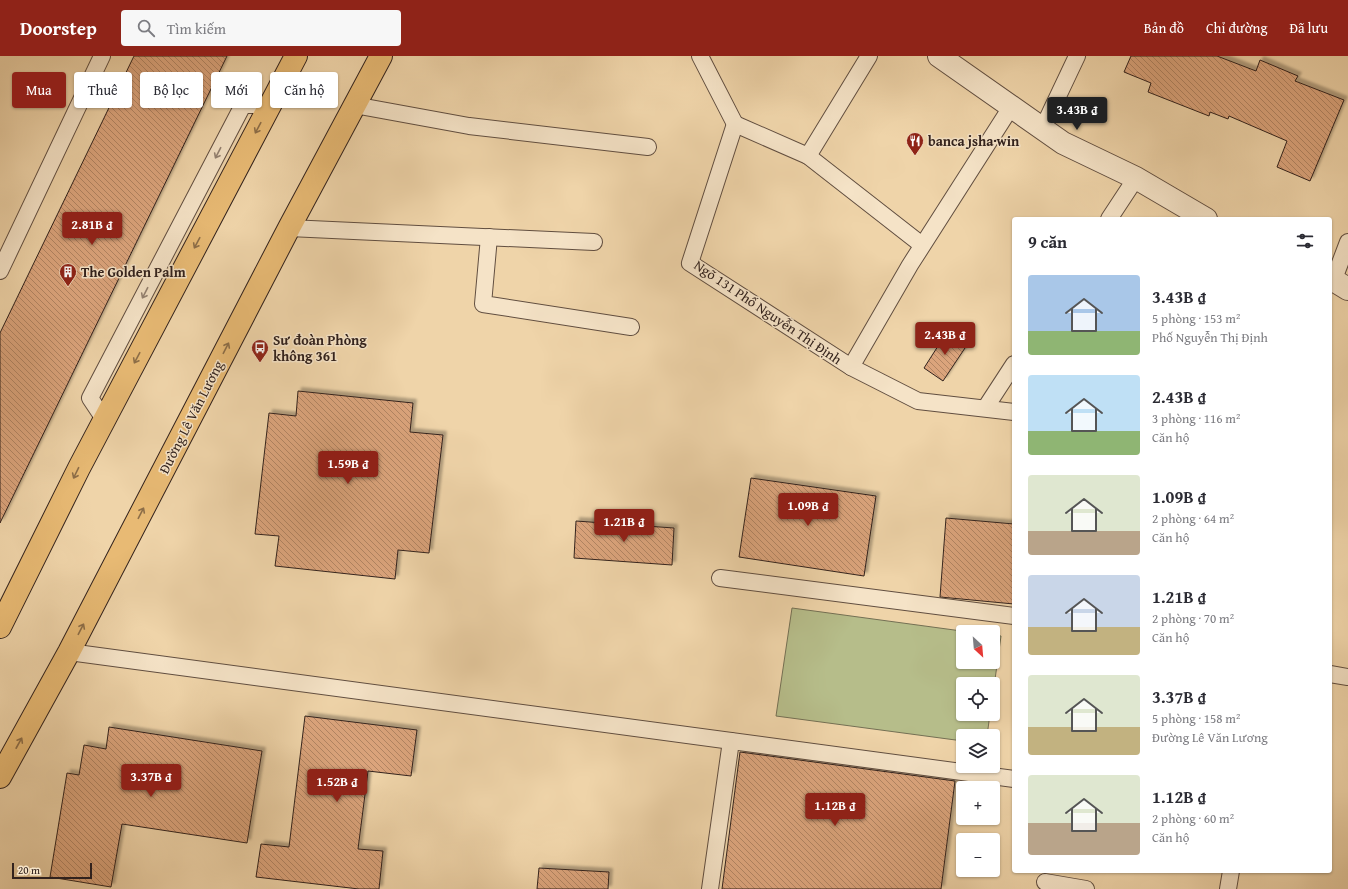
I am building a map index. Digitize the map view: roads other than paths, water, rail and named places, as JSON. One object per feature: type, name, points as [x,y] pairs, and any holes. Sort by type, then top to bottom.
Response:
[{"type":"main road","points":[[0,627],[104,419],[296,56]]},
{"type":"main road","name":"Đường Lê Văn Lương","points":[[0,777],[69,652],[354,105],[375,58]]},
{"type":"street","points":[[939,56],[1042,130],[1063,143],[1136,178],[1203,217]]},
{"type":"lane","points":[[0,271],[6,243],[102,56]]},
{"type":"lane","points":[[700,56],[736,124],[808,156],[922,245]]},
{"type":"lane","points":[[808,156],[869,56]]},
{"type":"lane","points":[[1042,130],[1078,56]]},
{"type":"lane","points":[[354,105],[469,126],[648,147]]},
{"type":"lane","points":[[851,367],[922,245],[1011,107]]},
{"type":"lane","name":"Ngõ 131 Phố Nguyễn Thị Định","points":[[736,124],[690,263],[851,367],[918,401],[1012,412]]},
{"type":"lane","points":[[1110,217],[1136,178]]},
{"type":"lane","points":[[289,228],[594,242]]},
{"type":"lane","points":[[489,237],[483,304],[631,327]]},
{"type":"lane","points":[[1337,282],[1348,242]]},
{"type":"lane","points":[[986,408],[1012,367]]},
{"type":"lane","points":[[720,578],[1012,616]]},
{"type":"lane","points":[[69,652],[1012,779]]},
{"type":"lane","points":[[1332,674],[1348,677]]},
{"type":"lane","points":[[710,889],[731,741]]},
{"type":"lane","points":[[1228,889],[1231,873]]},
{"type":"lane","points":[[1046,881],[1086,889]]},
{"type":"place","name":"banca jsha·win","points":[[915,156]]},
{"type":"place","name":"The Golden Palm","points":[[68,287]]},
{"type":"place","name":"Sư đoàn Phòng không 361","points":[[260,363]]}]
